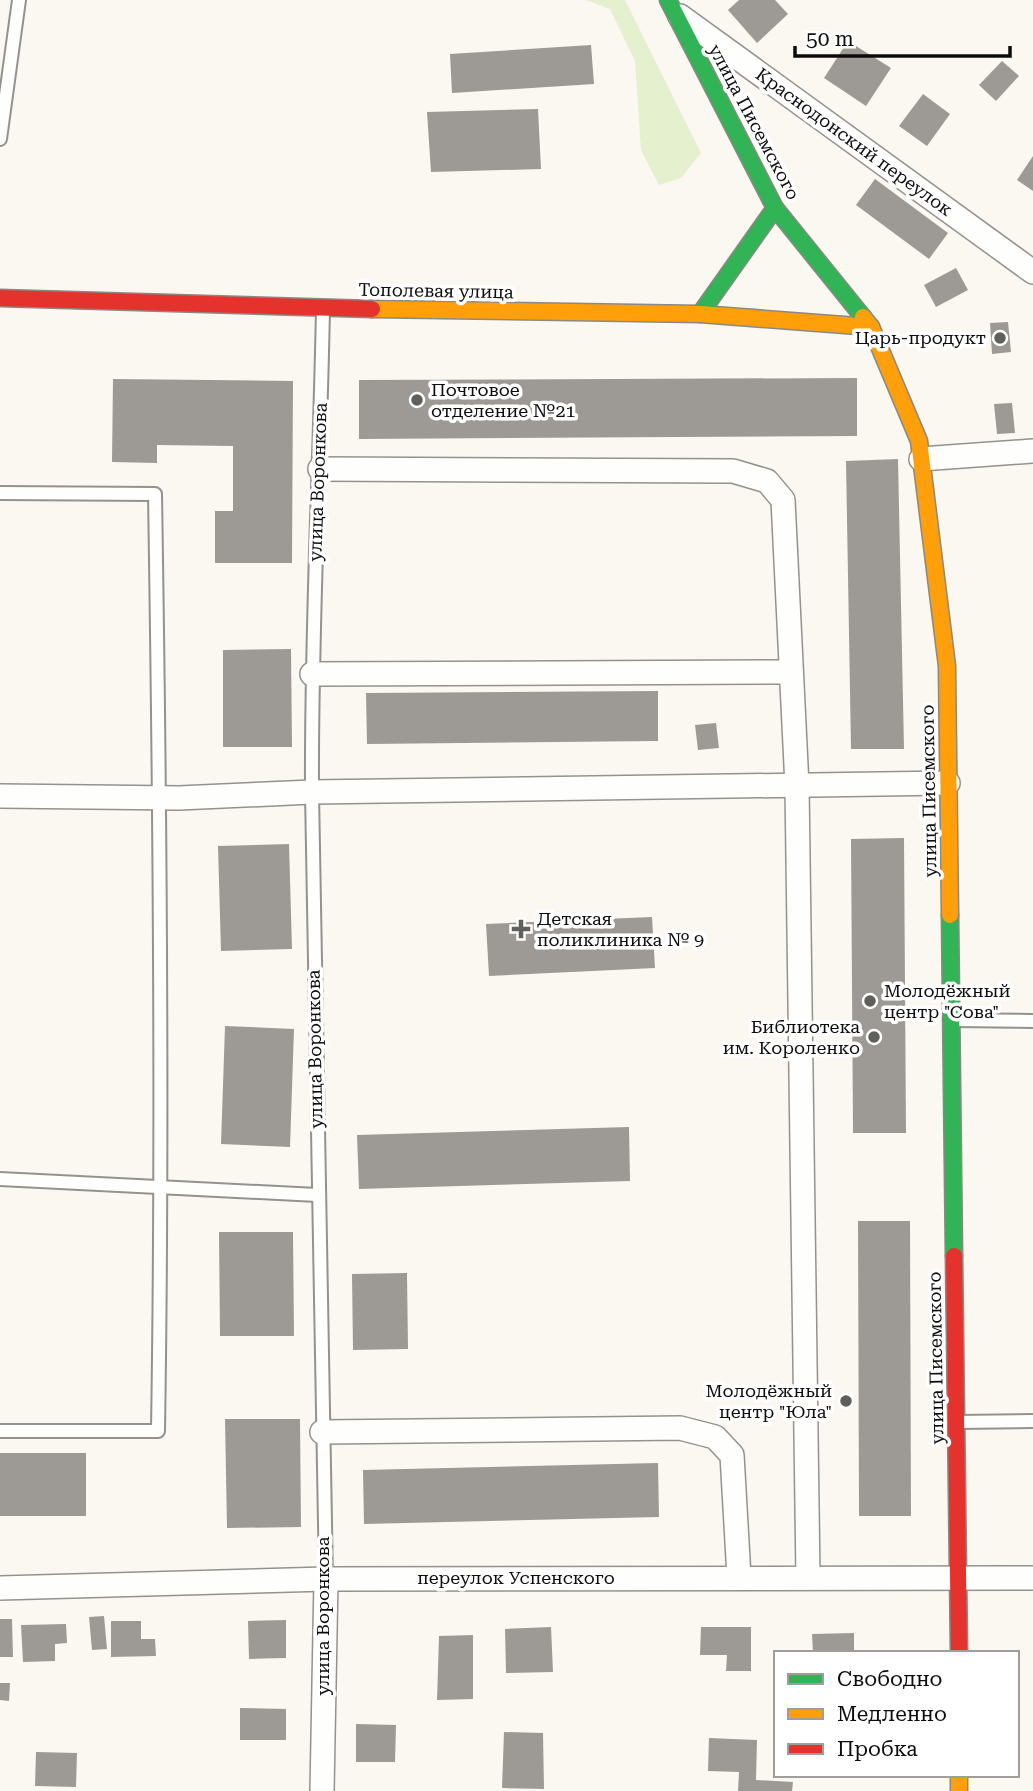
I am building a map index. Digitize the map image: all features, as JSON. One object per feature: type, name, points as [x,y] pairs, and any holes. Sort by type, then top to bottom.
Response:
[{"type":"main road","name":"улица Писемского","points":[[671,6],[775,208],[871,327],[919,441],[947,666],[959,1651]]},
{"type":"main road","points":[[700,314],[775,208]]},
{"type":"main road","name":"Тополевая улица","points":[[0,298],[487,312],[700,314],[871,327]]},
{"type":"street","name":"Краснодонский переулок","points":[[671,6],[1033,271]]},
{"type":"street","points":[[921,459],[1033,451]]},
{"type":"street","points":[[320,469],[733,471],[768,481],[783,500],[797,786],[808,1578]]},
{"type":"street","points":[[312,674],[791,672]]},
{"type":"street","points":[[0,796],[160,797],[312,792],[948,783]]},
{"type":"street","points":[[322,1433],[680,1428],[715,1437],[732,1455],[738,1577]]},
{"type":"street","name":"переулок Успенского","points":[[0,1588],[326,1579],[1033,1578]]},
{"type":"street","name":"улица Воронкова","points":[[322,1791],[326,1579]]},
{"type":"lane","points":[[0,139],[19,0]]},
{"type":"lane","name":"улица Воронкова","points":[[323,307],[312,674],[312,792],[317,1195],[326,1579]]},
{"type":"lane","points":[[0,493],[155,494],[162,1187],[158,1431],[0,1432]]},
{"type":"lane","points":[[951,1020],[1033,1021]]},
{"type":"lane","points":[[0,1179],[317,1195]]},
{"type":"lane","points":[[956,1422],[1033,1421]]},
{"type":"green space","points":[[586,0],[625,0],[701,153],[681,178],[659,185],[641,150],[635,61],[610,9]]},
{"type":"building","points":[[739,0],[775,0],[788,14],[757,43],[728,10]]},
{"type":"building","points":[[848,41],[891,68],[866,106],[824,78]]},
{"type":"building","points":[[591,45],[594,84],[452,93],[450,54]]},
{"type":"building","points":[[1002,61],[1019,76],[996,101],[979,85]]},
{"type":"building","points":[[923,94],[950,114],[927,146],[899,126]]},
{"type":"building","points":[[538,109],[541,169],[431,172],[427,112]]},
{"type":"building","points":[[1033,156],[1033,191],[1017,180]]},
{"type":"building","points":[[875,179],[948,233],[929,259],[856,205]]},
{"type":"building","points":[[956,268],[968,290],[936,307],[924,285]]},
{"type":"building","name":"Царь-продукт","points":[[1008,322],[1011,352],[992,354],[990,323]]},
{"type":"building","points":[[857,378],[857,436],[359,439],[359,380]]},
{"type":"building","points":[[113,379],[293,381],[292,563],[215,563],[215,511],[233,511],[233,446],[157,445],[157,463],[112,462]]},
{"type":"building","points":[[1012,403],[1015,433],[997,434],[994,404]]},
{"type":"building","points":[[898,459],[904,749],[851,749],[846,461]]},
{"type":"building","points":[[291,649],[292,747],[223,747],[223,650]]},
{"type":"building","points":[[658,691],[658,741],[367,744],[366,693]]},
{"type":"building","points":[[716,723],[719,748],[698,750],[695,725]]},
{"type":"building","points":[[904,838],[906,1133],[853,1133],[851,839]]},
{"type":"building","points":[[289,844],[292,949],[221,951],[218,846]]},
{"type":"building","points":[[652,917],[655,968],[489,976],[486,924]]},
{"type":"building","points":[[225,1026],[294,1029],[290,1147],[221,1144]]},
{"type":"building","points":[[629,1127],[630,1181],[359,1189],[357,1135]]},
{"type":"building","points":[[858,1221],[910,1221],[911,1516],[859,1516]]},
{"type":"building","points":[[219,1232],[293,1232],[294,1336],[220,1336]]},
{"type":"building","points":[[407,1273],[408,1349],[353,1350],[352,1274]]},
{"type":"building","points":[[225,1419],[300,1419],[301,1527],[227,1528]]},
{"type":"building","points":[[0,1453],[86,1453],[86,1516],[0,1516]]},
{"type":"building","points":[[658,1463],[659,1517],[364,1524],[363,1470]]},
{"type":"building","points":[[104,1616],[107,1649],[92,1650],[89,1617]]},
{"type":"building","points":[[0,1619],[12,1619],[13,1657],[0,1657]]},
{"type":"building","points":[[286,1620],[286,1658],[249,1659],[248,1621]]},
{"type":"building","points":[[111,1621],[141,1621],[141,1639],[155,1639],[156,1656],[111,1657]]},
{"type":"building","points":[[66,1624],[67,1643],[55,1644],[55,1661],[23,1662],[21,1625]]},
{"type":"building","points":[[551,1627],[553,1672],[506,1673],[505,1629]]},
{"type":"building","points":[[701,1627],[751,1627],[751,1671],[726,1671],[727,1655],[700,1655]]},
{"type":"building","points":[[854,1633],[854,1651],[813,1651],[812,1634]]},
{"type":"building","points":[[473,1635],[473,1699],[437,1700],[439,1636]]},
{"type":"building","points":[[0,1683],[10,1683],[9,1701],[0,1700]]},
{"type":"building","points":[[240,1708],[286,1709],[286,1740],[240,1740]]},
{"type":"building","points":[[356,1724],[396,1725],[395,1762],[356,1762]]},
{"type":"building","points":[[504,1732],[543,1733],[544,1789],[502,1788]]},
{"type":"building","points":[[709,1738],[757,1740],[756,1780],[793,1782],[792,1791],[738,1791],[739,1772],[708,1771]]},
{"type":"building","points":[[36,1752],[77,1753],[76,1787],[35,1786]]},
{"type":"traffic: fast","points":[[668,0],[775,208],[863,317]]},
{"type":"traffic: fast","points":[[700,314],[775,208]]},
{"type":"traffic: fast","points":[[950,915],[954,1256]]},
{"type":"traffic: slow","points":[[372,309],[700,314],[871,327]]},
{"type":"traffic: slow","points":[[863,317],[871,327],[919,441],[947,666],[950,915]]},
{"type":"traffic: slow","points":[[959,1777],[959,1791]]},
{"type":"traffic: jam","points":[[0,298],[372,309]]},
{"type":"traffic: jam","points":[[954,1256],[959,1651]]},
{"type":"place","name":"Царь-продукт","points":[[1000,338]]},
{"type":"place","name":"Почтовое отделение №21","points":[[417,400]]},
{"type":"place","name":"Детская поликлиника № 9","points":[[521,929]]},
{"type":"place","name":"Молодёжный центр \"Сова\"","points":[[870,1001]]},
{"type":"place","name":"Библиотека им. Короленко","points":[[874,1037]]},
{"type":"place","name":"Молодёжный центр \"Юла\"","points":[[846,1401]]}]
